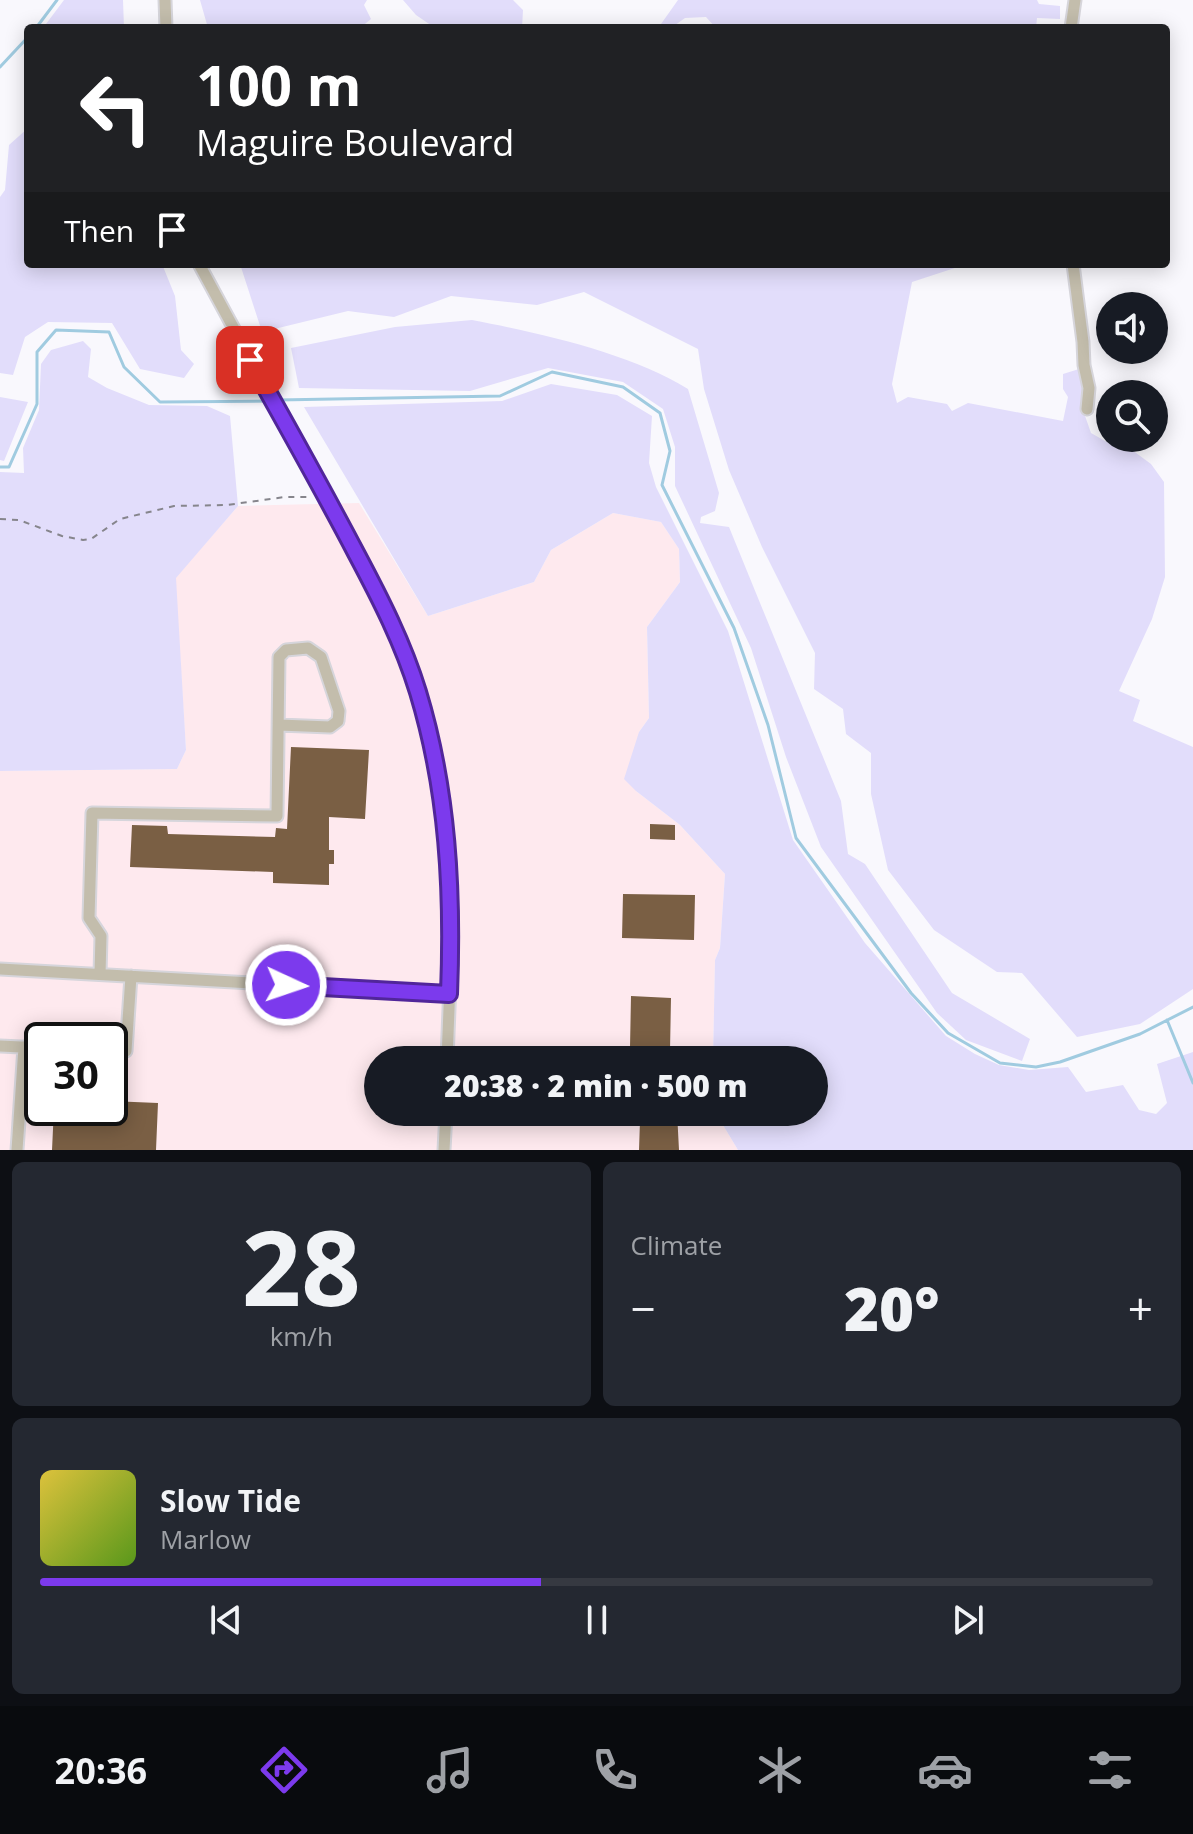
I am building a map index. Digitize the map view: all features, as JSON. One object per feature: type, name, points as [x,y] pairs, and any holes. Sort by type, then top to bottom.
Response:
[{"type":"street","points":[[165,0],[166,24]]},
{"type":"street","points":[[1072,24],[1075,0]]},
{"type":"street","points":[[201,268],[390,619],[419,693],[438,767],[447,825],[452,910],[447,1046]]},
{"type":"street","points":[[1074,268],[1089,388],[1087,409]]},
{"type":"street","points":[[100,974],[101,936],[89,918],[92,813],[277,816],[279,657],[286,650],[308,648],[321,657],[339,711],[338,721],[330,727],[279,725]]},
{"type":"street","points":[[0,969],[449,994]]},
{"type":"street","points":[[128,1022],[131,976]]},
{"type":"street","points":[[0,1046],[24,1047],[17,1150]]},
{"type":"street","points":[[444,1150],[445,1126]]},
{"type":"path","points":[[0,519],[19,520],[62,536],[83,540],[91,539],[120,519],[174,506],[227,505],[310,497]]},
{"type":"shaded area","points":[[64,0],[123,0],[124,24],[46,24]]},
{"type":"shaded area","points":[[200,0],[367,0],[364,5],[371,19],[365,24],[207,24]]},
{"type":"shaded area","points":[[403,0],[513,0],[523,10],[522,24],[429,24]]},
{"type":"shaded area","points":[[678,0],[1037,0],[1039,4],[1060,6],[1060,19],[1037,18],[1036,24],[712,24],[706,17],[661,24]]},
{"type":"shaded area","points":[[24,132],[24,268],[164,268],[175,296],[181,350],[194,364],[184,378],[140,369],[112,323],[48,322],[25,337],[13,375],[0,373],[0,197],[5,190],[9,145]]},
{"type":"shaded area","points":[[241,268],[955,268],[912,282],[892,384],[897,403],[908,397],[947,404],[952,411],[968,403],[1063,421],[1068,397],[1063,389],[1063,374],[1079,369],[1085,394],[1084,413],[1091,433],[1096,436],[1096,452],[1135,452],[1151,464],[1164,482],[1165,577],[1152,619],[1119,691],[1140,700],[1133,721],[1193,747],[1193,989],[1140,1024],[1077,1037],[1022,973],[997,972],[934,930],[888,870],[871,794],[871,753],[846,734],[843,709],[814,689],[815,653],[762,547],[729,470],[704,389],[698,349],[584,292],[537,305],[451,296],[394,317],[348,311],[262,332]]},
{"type":"shaded area","points":[[472,320],[555,338],[612,355],[665,376],[688,389],[719,493],[715,511],[701,517],[700,523],[729,527],[841,801],[848,854],[865,864],[952,993],[1030,1039],[1022,1061],[966,1040],[937,1013],[821,847],[786,757],[751,648],[675,486],[675,447],[663,409],[623,382],[548,368],[470,391],[299,388],[291,348],[395,327]]},
{"type":"shaded area","points":[[83,341],[91,349],[88,377],[107,388],[149,405],[207,406],[230,416],[238,506],[176,578],[186,750],[177,769],[0,771],[0,472],[24,473],[23,448],[39,410],[41,364],[51,350]]},
{"type":"shaded area","points":[[551,384],[617,395],[652,416],[649,463],[656,487],[728,631],[793,840],[865,943],[946,1036],[999,1065],[1029,1070],[1068,1067],[1086,1092],[1123,1085],[1139,1110],[1156,1114],[1167,1103],[1157,1064],[1193,1052],[1193,1150],[738,1150],[724,1126],[828,1126],[828,1046],[713,1046],[715,960],[720,948],[725,874],[680,825],[624,779],[639,732],[649,718],[647,627],[680,582],[679,549],[661,522],[613,513],[551,550],[534,582],[428,616],[304,407],[502,401]]},
{"type":"shaded area","points":[[0,397],[28,402],[4,461],[0,460]]},
{"type":"shaded area","points":[[359,503],[428,616],[534,582],[551,550],[613,513],[661,522],[679,549],[680,582],[647,627],[649,718],[639,732],[636,791],[680,825],[725,874],[720,948],[715,960],[713,1046],[364,1046],[364,1126],[724,1126],[738,1150],[0,1150],[0,771],[177,769],[186,750],[175,578],[238,506]]},
{"type":"building","points":[[291,747],[369,750],[365,819],[329,817],[329,850],[334,850],[334,864],[329,864],[329,885],[273,883],[273,872],[130,867],[132,825],[167,826],[168,834],[275,837],[276,828],[287,829]]},
{"type":"building","points":[[650,824],[675,825],[675,840],[650,839]]},
{"type":"building","points":[[623,894],[695,895],[694,940],[622,938]]},
{"type":"building","points":[[631,996],[671,998],[670,1046],[630,1046]]},
{"type":"building","points":[[128,1102],[158,1103],[156,1150],[52,1150],[53,1126],[128,1126]]},
{"type":"building","points":[[640,1126],[678,1126],[679,1150],[639,1150]]},
{"type":"waterway","points":[[39,24],[57,0]]},
{"type":"waterway","points":[[0,67],[24,41]]},
{"type":"waterway","points":[[0,467],[9,467],[37,404],[37,352],[56,330],[109,332],[124,367],[160,402],[270,401]]},
{"type":"waterway","points":[[278,400],[500,396],[552,372],[623,387],[660,413],[670,451],[662,485],[734,628],[768,725],[796,838],[911,993],[948,1033],[1000,1063],[1036,1067],[1060,1062],[1140,1034],[1193,1007]]},
{"type":"waterway","points":[[1167,1020],[1193,1083]]},
{"type":"route","points":[[250,360],[326,496],[407,658],[438,767],[450,860],[452,932],[449,994],[286,985]]}]
